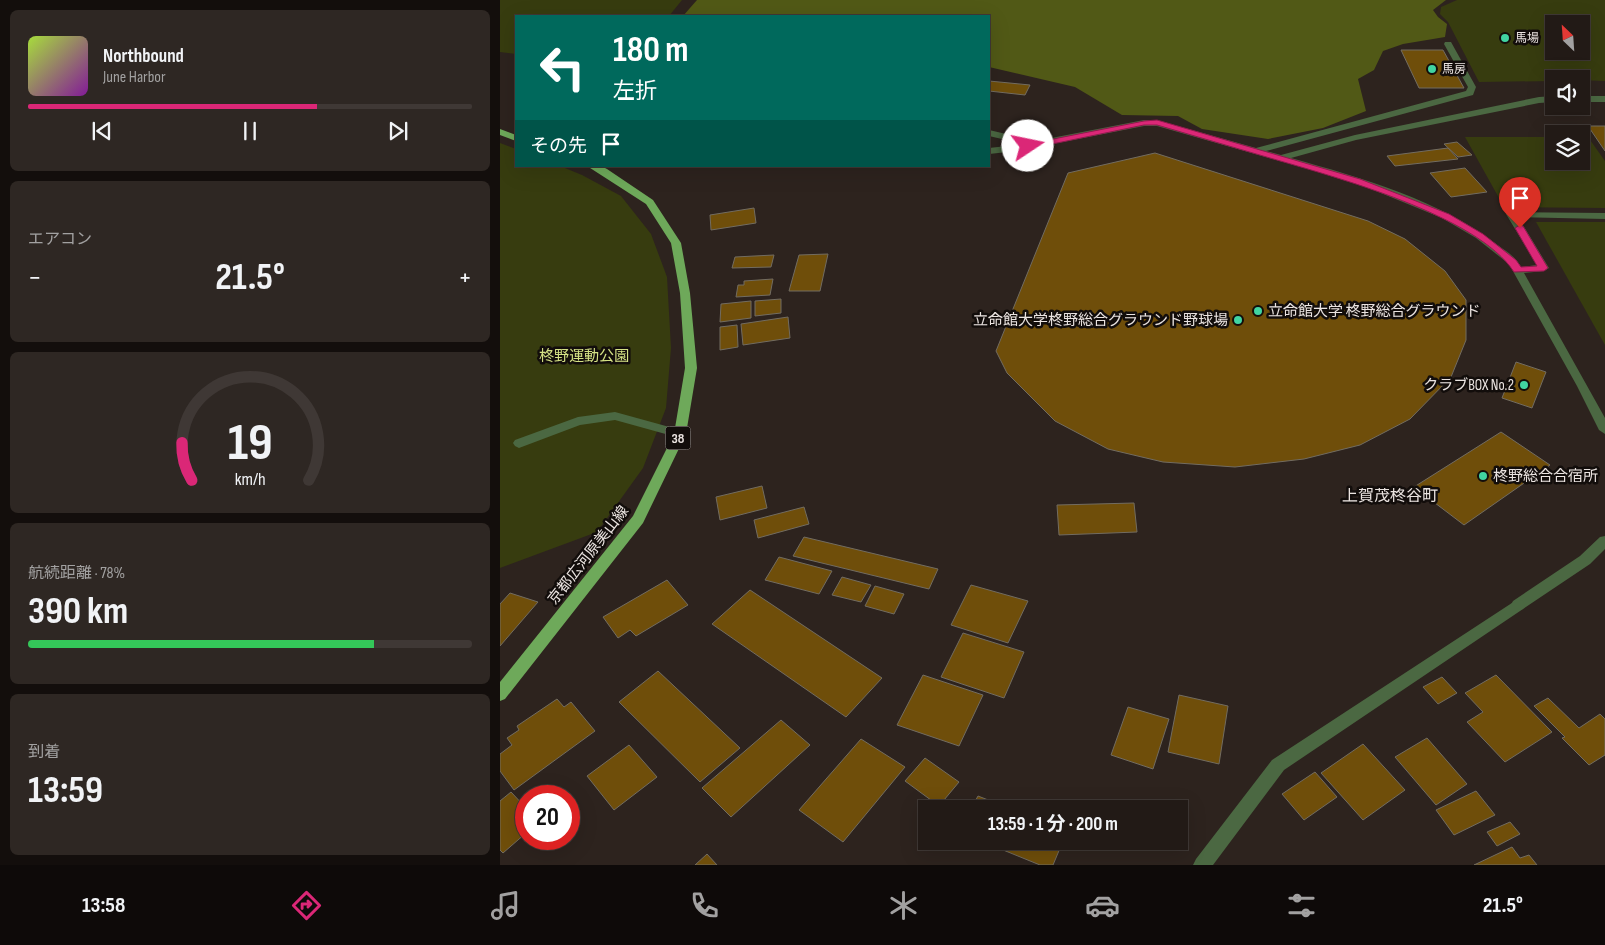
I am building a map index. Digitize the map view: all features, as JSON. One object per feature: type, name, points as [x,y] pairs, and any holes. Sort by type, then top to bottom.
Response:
[{"type":"main road","points":[[500,132],[515,138]]},
{"type":"main road","name":"京都広河原美山線","points":[[500,694],[638,519],[680,434],[691,368],[685,293],[676,243],[650,202],[604,170],[595,167]]},
{"type":"street","points":[[1257,151],[1470,93],[1472,87],[1448,44]]},
{"type":"street","points":[[1590,99],[1605,99]]},
{"type":"street","points":[[1282,158],[1355,138],[1545,100]]},
{"type":"street","points":[[990,151],[1157,122],[1357,180],[1446,216],[1480,236],[1513,262],[1583,386],[1605,430]]},
{"type":"street","points":[[990,133],[1038,144]]},
{"type":"street","points":[[1518,270],[1544,268],[1511,214],[1605,216]]},
{"type":"street","points":[[519,443],[578,421],[615,416],[680,434]]},
{"type":"street","points":[[1202,865],[1278,766],[1584,560],[1605,541]]},
{"type":"green space","points":[[500,0],[682,0],[670,15],[515,15],[515,54],[500,52]]},
{"type":"green space","points":[[697,0],[1446,0],[1433,10],[1447,24],[1445,37],[1403,44],[1383,51],[1374,70],[1358,79],[1366,111],[1323,128],[1268,139],[1202,129],[1178,116],[1122,115],[1075,87],[990,67],[990,15],[684,15]]},
{"type":"green space","name":"馬場","points":[[1457,0],[1605,0],[1605,81],[1590,80],[1590,70],[1545,70],[1545,81],[1479,82],[1448,22],[1440,14],[1441,7]]},
{"type":"green space","points":[[1465,137],[1545,137],[1545,170],[1590,170],[1590,140],[1605,161],[1605,208],[1504,207]]},
{"type":"green space","name":"柊野運動公園","points":[[500,143],[515,149],[515,167],[562,167],[582,175],[621,196],[651,234],[667,277],[671,348],[666,408],[643,468],[597,532],[500,568]]},
{"type":"green space","points":[[1536,222],[1605,222],[1605,345]]},
{"type":"building","name":"馬房","points":[[1401,50],[1443,50],[1464,88],[1419,88]]},
{"type":"building","points":[[990,81],[1030,85],[1025,95],[990,91]]},
{"type":"building","points":[[1590,126],[1605,126],[1605,151],[1590,129]]},
{"type":"building","points":[[1457,142],[1472,155],[1458,157],[1444,144]]},
{"type":"building","points":[[1448,148],[1458,159],[1395,166],[1387,156]]},
{"type":"building","name":"立命館大学柊野総合グラウンド野球場","points":[[1155,153],[1368,221],[1405,239],[1445,271],[1466,300],[1466,340],[1451,377],[1410,419],[1360,445],[1304,459],[1235,467],[1163,462],[1108,449],[1055,421],[1007,373],[996,351],[1068,173]]},
{"type":"building","points":[[1465,168],[1487,192],[1451,197],[1430,173]]},
{"type":"building","points":[[754,208],[756,223],[711,230],[710,215]]},
{"type":"building","points":[[828,254],[820,291],[789,291],[799,255]]},
{"type":"building","points":[[774,255],[771,267],[732,268],[735,257]]},
{"type":"building","points":[[773,279],[770,295],[736,297],[738,285],[744,285],[744,281]]},
{"type":"building","points":[[781,299],[781,313],[755,316],[755,301]]},
{"type":"building","points":[[751,301],[751,318],[720,322],[721,304]]},
{"type":"building","points":[[788,317],[790,338],[743,345],[741,324]]},
{"type":"building","points":[[737,325],[738,347],[720,350],[720,327]]},
{"type":"building","name":"クラブBOX No.2","points":[[1516,362],[1546,372],[1532,408],[1502,398]]},
{"type":"building","name":"柊野総合合宿所","points":[[1501,432],[1550,465],[1464,525],[1414,487]]},
{"type":"building","points":[[762,486],[767,508],[720,520],[716,497]]},
{"type":"building","points":[[1134,503],[1137,532],[1059,535],[1057,505]]},
{"type":"building","points":[[804,507],[809,524],[758,538],[754,520]]},
{"type":"building","points":[[804,537],[938,569],[929,589],[793,556]]},
{"type":"building","points":[[779,557],[832,571],[819,594],[765,580]]},
{"type":"building","points":[[842,577],[871,585],[861,602],[832,595]]},
{"type":"building","points":[[667,580],[688,605],[636,636],[630,630],[618,638],[603,617]]},
{"type":"building","points":[[971,585],[1028,601],[1008,643],[951,625]]},
{"type":"building","points":[[875,586],[904,594],[894,614],[865,606]]},
{"type":"building","points":[[750,590],[882,678],[846,717],[712,624]]},
{"type":"building","points":[[510,593],[538,602],[500,646],[500,604]]},
{"type":"building","points":[[963,633],[1024,652],[1004,698],[941,677]]},
{"type":"building","points":[[658,671],[740,748],[700,782],[619,702]]},
{"type":"building","points":[[923,675],[983,695],[959,746],[897,725]]},
{"type":"building","points":[[1496,675],[1552,732],[1505,762],[1467,722],[1483,712],[1465,693]]},
{"type":"building","points":[[1442,677],[1457,693],[1438,704],[1423,687]]},
{"type":"building","points":[[1179,695],[1228,706],[1219,764],[1168,752]]},
{"type":"building","points":[[1548,698],[1579,728],[1600,714],[1605,719],[1605,755],[1589,765],[1562,738],[1565,737],[1534,706]]},
{"type":"building","points":[[557,699],[564,707],[571,702],[595,731],[521,785],[515,785],[514,790],[500,771],[500,754],[512,745],[507,738],[519,730],[517,726]]},
{"type":"building","points":[[1128,707],[1169,719],[1153,769],[1111,755]]},
{"type":"building","points":[[781,720],[810,745],[731,817],[702,788]]},
{"type":"building","points":[[1427,738],[1467,784],[1436,805],[1395,757]]},
{"type":"building","points":[[861,739],[905,767],[843,842],[799,810]]},
{"type":"building","points":[[1363,744],[1405,790],[1363,820],[1321,773]]},
{"type":"building","points":[[629,745],[657,777],[614,810],[587,776]]},
{"type":"building","points":[[925,758],[959,782],[944,800],[931,800],[905,781]]},
{"type":"building","points":[[1315,772],[1337,797],[1304,820],[1282,794]]},
{"type":"building","points":[[1476,791],[1495,815],[1454,835],[1436,810]]},
{"type":"building","points":[[511,792],[515,796],[515,843],[503,853],[500,850],[500,801]]},
{"type":"building","points":[[978,796],[988,800],[976,800]]},
{"type":"building","points":[[1510,822],[1520,834],[1497,846],[1487,832]]},
{"type":"building","points":[[1512,847],[1520,858],[1529,855],[1537,865],[1474,865]]},
{"type":"building","points":[[1003,850],[1059,850],[1053,865],[1040,865]]},
{"type":"building","points":[[707,854],[717,865],[695,865]]},
{"type":"place","name":"馬場","points":[[1505,38]]},
{"type":"place","name":"馬房","points":[[1432,69]]},
{"type":"place","name":"立命館大学 柊野総合グラウンド","points":[[1258,311]]},
{"type":"place","name":"立命館大学柊野総合グラウンド野球場","points":[[1238,320]]},
{"type":"place","name":"クラブBOX No.2","points":[[1524,385]]},
{"type":"place","name":"柊野総合合宿所","points":[[1483,476]]},
{"type":"district","name":"上賀茂柊谷町","points":[[1390,495]]},
{"type":"route","points":[[1028,146],[1157,122],[1357,180],[1446,216],[1480,236],[1513,262],[1518,270],[1544,268],[1520,228]]}]
